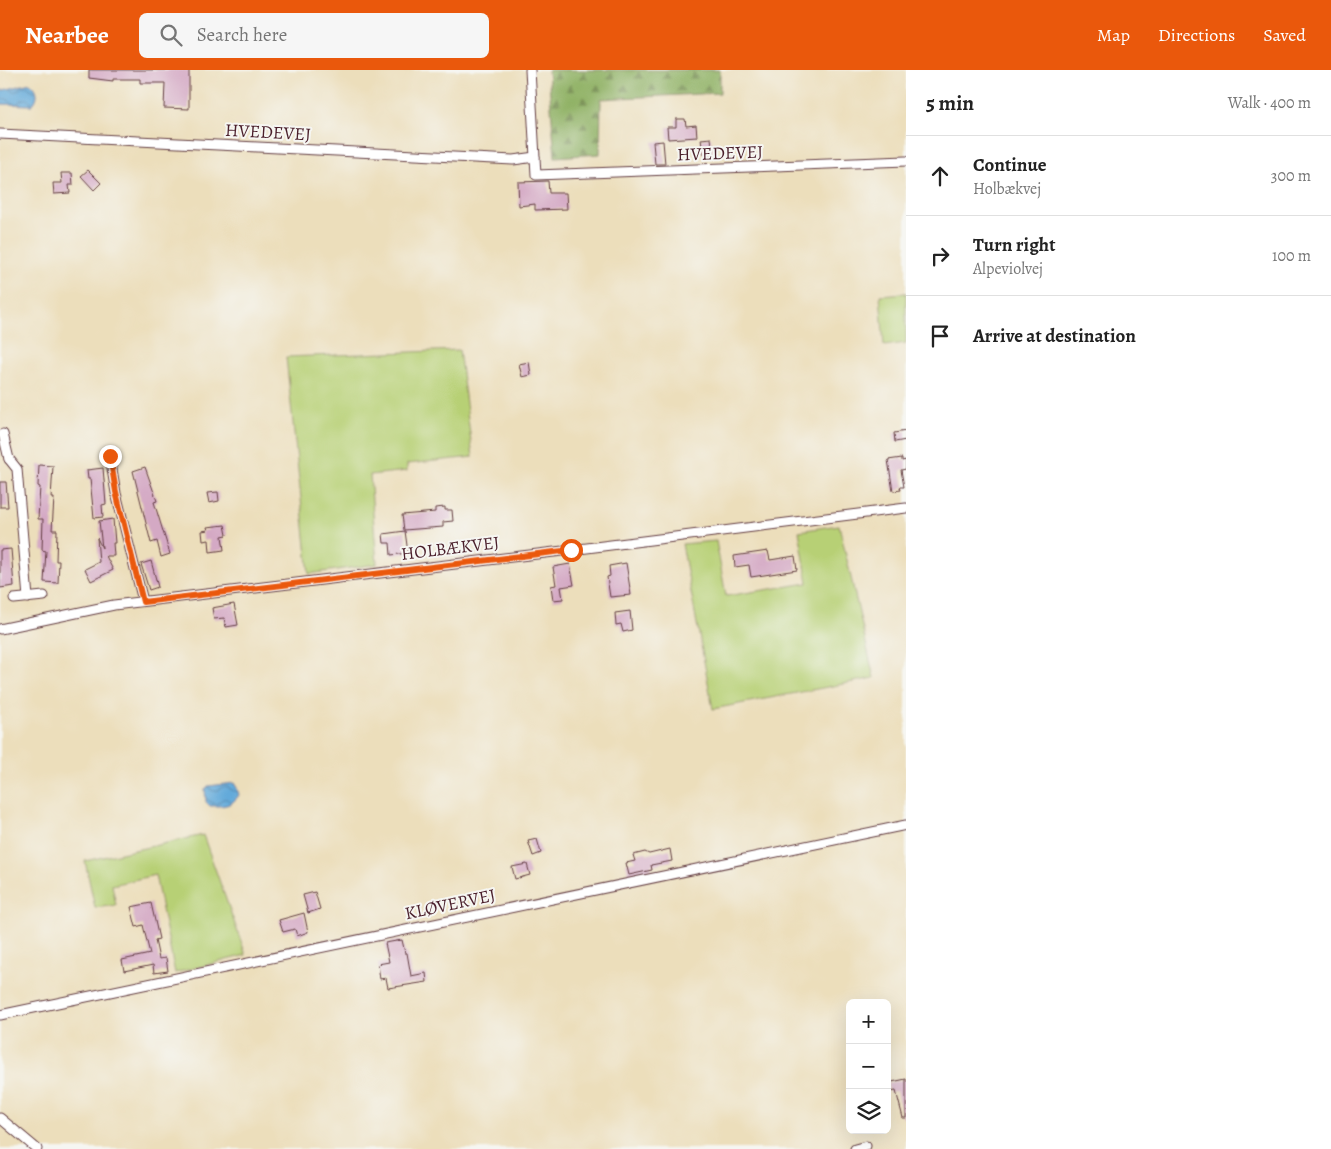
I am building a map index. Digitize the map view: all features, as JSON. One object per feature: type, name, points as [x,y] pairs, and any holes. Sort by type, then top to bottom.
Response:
[{"type":"street","points":[[530,70],[535,157]]},
{"type":"street","name":"HVEDEVEJ","points":[[0,134],[503,159],[535,157],[536,175],[906,161]]},
{"type":"street","points":[[1,432],[4,459],[17,469],[28,598]]},
{"type":"street","points":[[110,456],[116,492],[143,602]]},
{"type":"street","name":"HOLBÆKVEJ","points":[[0,629],[79,611],[143,602],[906,508]]},
{"type":"street","points":[[14,599],[44,596]]},
{"type":"street","name":"KLØVERVEJ","points":[[0,1015],[906,825]]},
{"type":"street","points":[[0,1118],[37,1149]]},
{"type":"street","points":[[855,1149],[866,1146]]},
{"type":"green space","points":[[548,70],[720,70],[720,93],[601,99],[600,154],[555,157]]},
{"type":"green space","points":[[906,293],[906,343],[884,346],[880,295]]},
{"type":"green space","points":[[459,350],[473,457],[407,464],[407,471],[370,475],[377,564],[309,574],[286,357]]},
{"type":"green space","points":[[839,525],[874,678],[713,709],[682,544],[716,541],[726,596],[808,583],[799,531]]},
{"type":"green space","points":[[203,835],[246,955],[175,973],[155,875],[112,885],[116,905],[95,908],[85,861]]},
{"type":"water","points":[[30,83],[35,88],[37,94],[32,105],[0,104],[0,91]]},
{"type":"water","points":[[234,783],[239,795],[233,802],[226,805],[210,806],[206,802],[205,790],[208,786]]},
{"type":"building","points":[[89,70],[189,70],[189,109],[164,108],[165,83],[140,83],[140,79],[113,79],[113,81],[89,78]]},
{"type":"building","points":[[676,119],[685,119],[686,126],[696,125],[697,137],[668,139],[667,127],[676,127]]},
{"type":"building","points":[[711,138],[713,153],[703,154],[701,139]]},
{"type":"building","points":[[663,141],[665,164],[655,164],[653,142]]},
{"type":"building","points":[[88,170],[101,183],[94,190],[81,176]]},
{"type":"building","points":[[61,173],[72,173],[73,185],[69,185],[70,193],[54,194],[53,183],[62,183]]},
{"type":"building","points":[[548,181],[549,193],[566,193],[567,209],[535,210],[535,204],[519,206],[518,182]]},
{"type":"building","points":[[529,362],[531,375],[522,377],[519,364]]},
{"type":"building","points":[[906,431],[906,440],[895,442],[894,433]]},
{"type":"building","points":[[902,458],[902,461],[906,460],[906,469],[901,470],[904,487],[900,487],[901,490],[893,491],[888,460]]},
{"type":"building","points":[[39,465],[53,466],[52,530],[57,530],[56,561],[59,561],[58,583],[44,582],[46,551],[42,550],[43,519],[38,519]]},
{"type":"building","points":[[145,467],[157,501],[154,502],[170,554],[161,557],[157,541],[151,543],[133,471]]},
{"type":"building","points":[[103,468],[106,504],[102,505],[103,517],[94,518],[90,479],[88,479],[87,470]]},
{"type":"building","points":[[0,482],[6,482],[8,507],[0,507]]},
{"type":"building","points":[[218,492],[219,501],[209,503],[207,493]]},
{"type":"building","points":[[445,507],[445,510],[452,510],[453,521],[443,522],[443,527],[404,530],[402,515],[435,512],[435,508]]},
{"type":"building","points":[[113,519],[114,556],[106,556],[113,570],[91,581],[85,569],[99,562],[97,538],[102,548],[99,521]]},
{"type":"building","points":[[225,525],[227,535],[222,536],[224,550],[210,552],[209,540],[203,541],[202,531],[208,530],[207,527]]},
{"type":"building","points":[[405,531],[408,553],[391,555],[390,543],[384,543],[383,534]]},
{"type":"building","points":[[11,549],[14,586],[0,588],[0,550]]},
{"type":"building","points":[[768,551],[770,560],[795,556],[797,570],[751,577],[749,565],[735,567],[734,556]]},
{"type":"building","points":[[151,561],[158,587],[149,590],[141,564]]},
{"type":"building","points":[[626,563],[631,595],[610,597],[607,577],[610,576],[609,566]]},
{"type":"building","points":[[570,564],[574,585],[561,587],[563,599],[553,600],[551,586],[556,585],[553,567]]},
{"type":"building","points":[[234,604],[238,625],[226,627],[224,618],[214,619],[212,608]]},
{"type":"building","points":[[630,611],[632,630],[623,632],[621,624],[616,625],[615,613]]},
{"type":"building","points":[[537,839],[541,853],[533,856],[528,841]]},
{"type":"building","points":[[670,849],[672,861],[651,865],[652,870],[629,875],[626,863],[635,861],[633,855],[645,852],[649,854]]},
{"type":"building","points":[[527,864],[530,875],[515,879],[512,867]]},
{"type":"building","points":[[315,892],[320,909],[308,913],[303,895]]},
{"type":"building","points":[[151,903],[159,939],[155,940],[159,959],[166,958],[168,971],[154,973],[153,965],[124,971],[122,960],[150,954],[143,925],[136,927],[131,907]]},
{"type":"building","points":[[304,913],[308,932],[297,936],[295,929],[283,932],[279,920]]},
{"type":"building","points":[[402,940],[405,953],[407,953],[411,976],[426,973],[427,982],[388,988],[386,978],[380,979],[378,964],[389,962],[385,943]]},
{"type":"building","points":[[906,1079],[906,1118],[903,1118],[896,1091],[891,1092],[891,1082]]},
{"type":"route","points":[[110,456],[116,492],[143,602],[571,550]]}]
